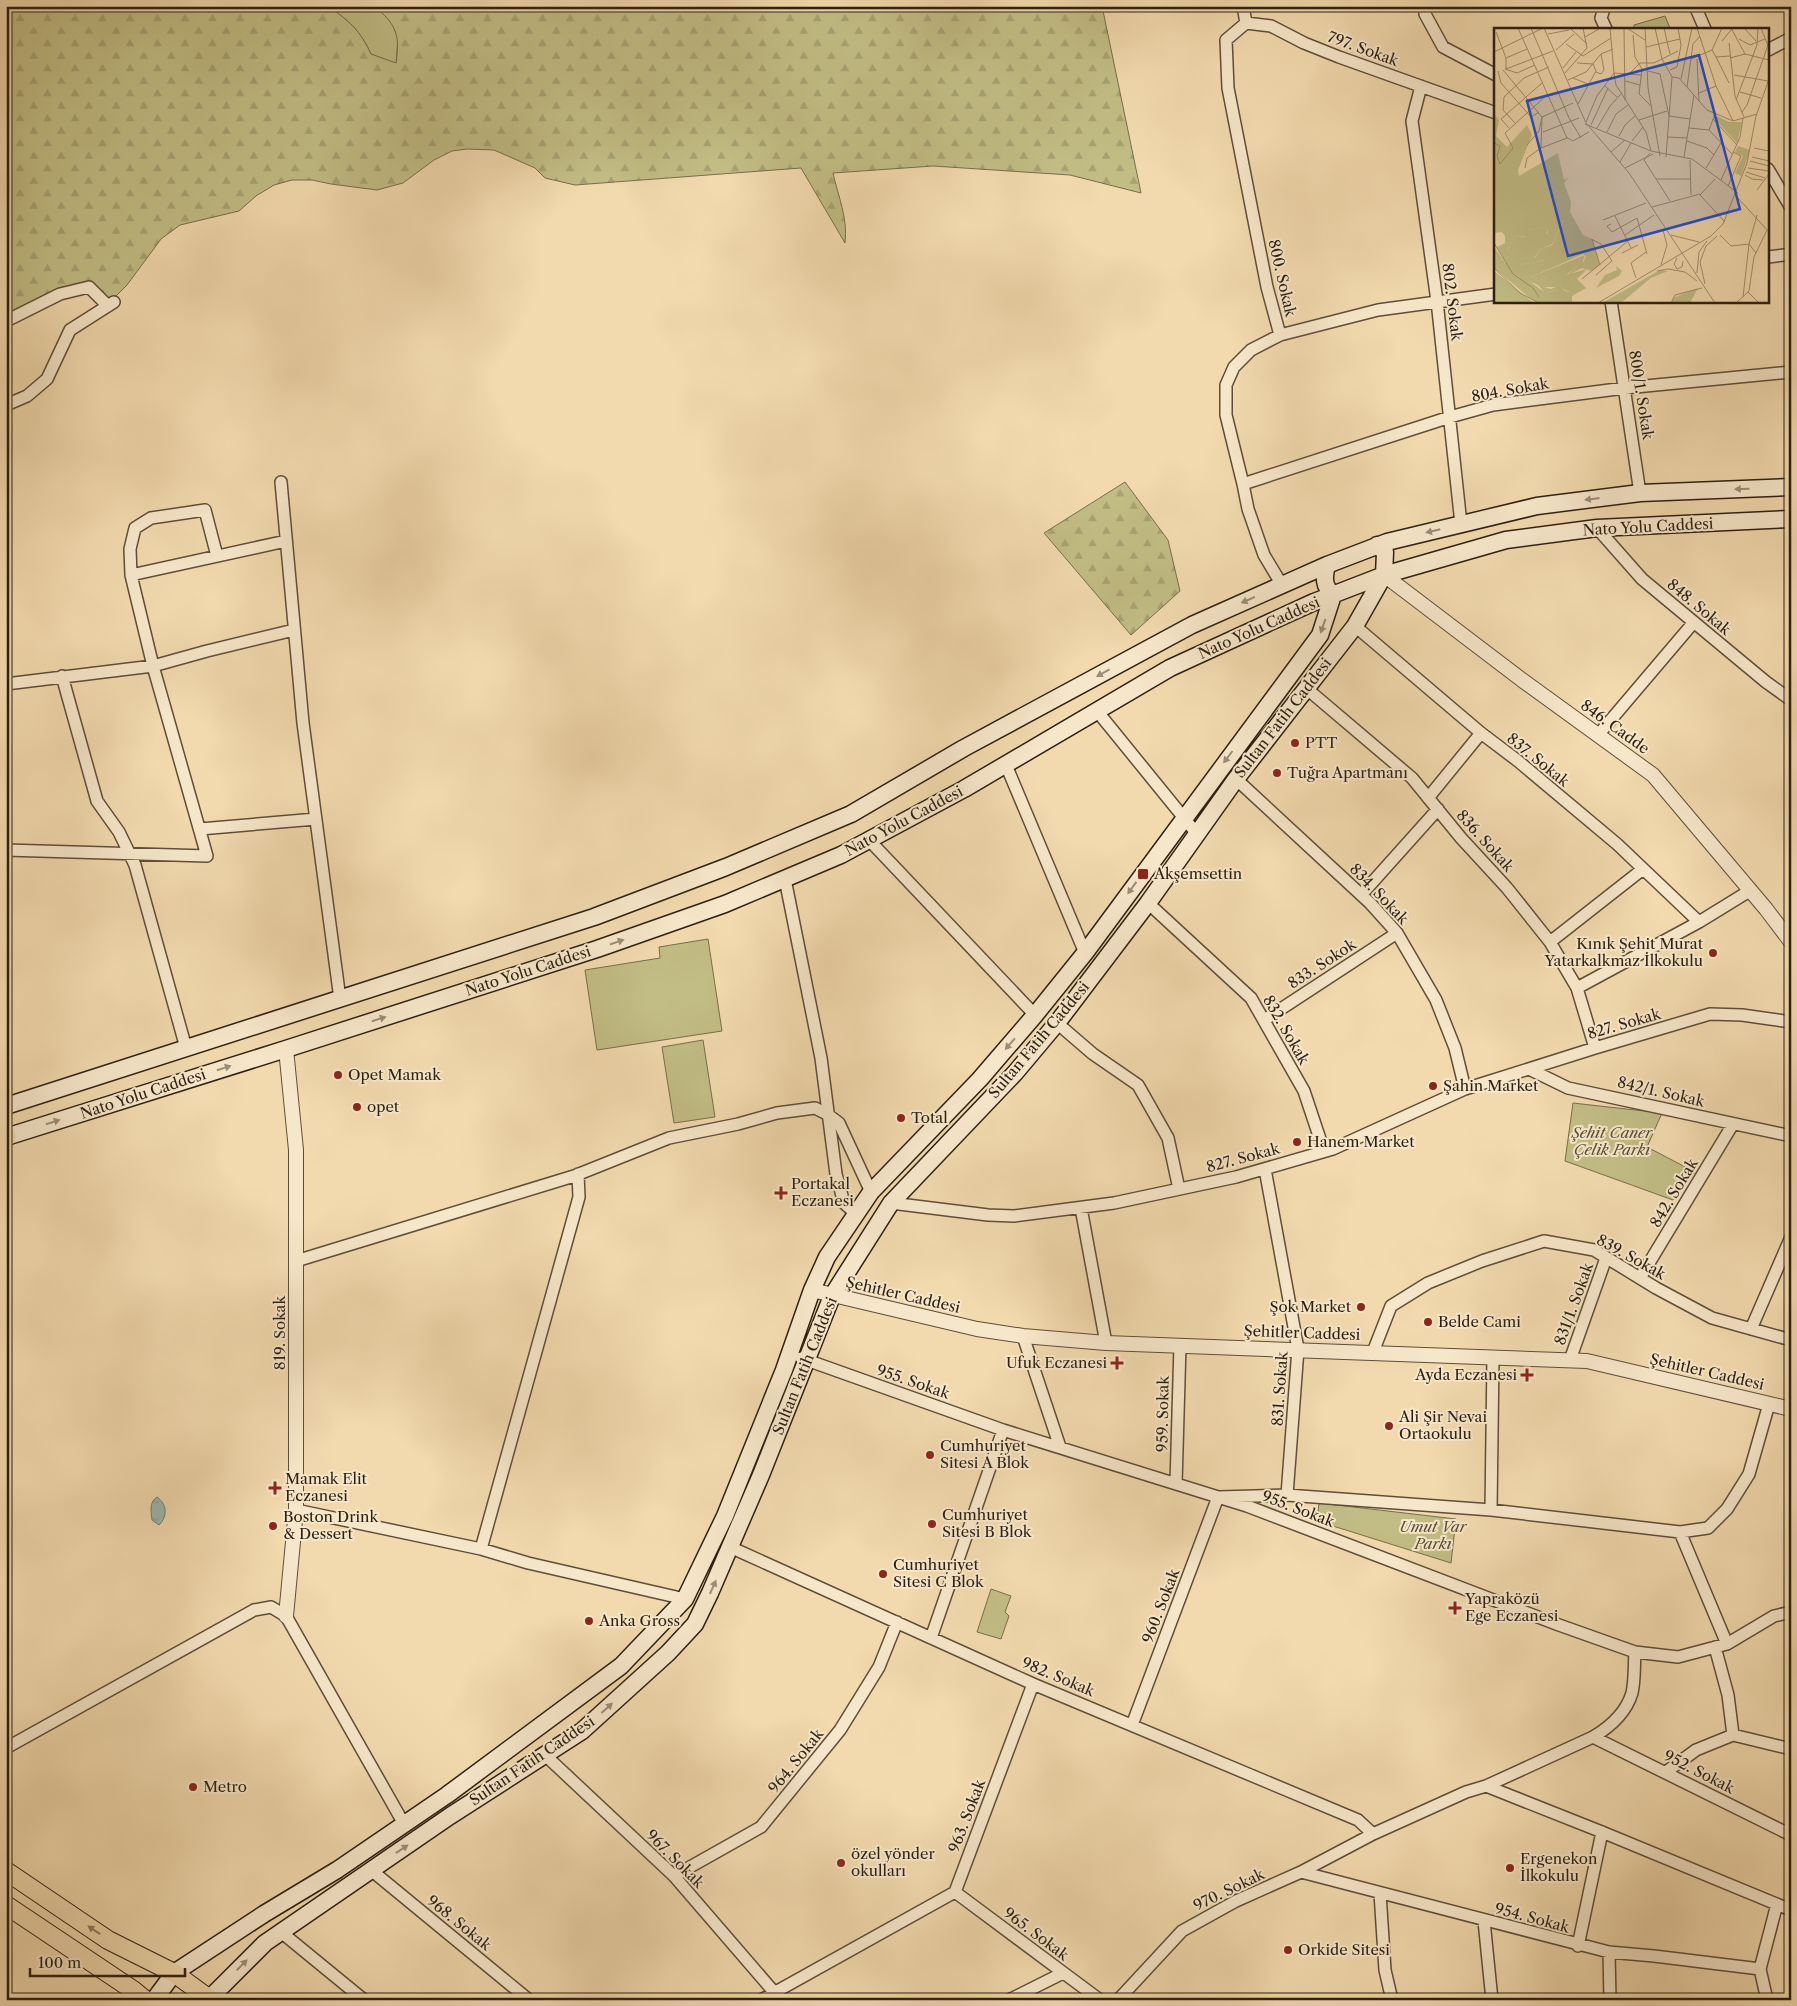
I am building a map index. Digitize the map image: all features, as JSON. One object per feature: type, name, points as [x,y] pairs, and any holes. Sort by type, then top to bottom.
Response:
[{"type":"main road","name":"Nato Yolu Caddesi","points":[[6,1106],[594,917],[726,867],[851,814],[964,748],[1192,625],[1327,565],[1378,545],[1536,506],[1640,493],[1791,487]]},
{"type":"main road","name":"Nato Yolu Caddesi","points":[[6,1137],[597,949],[725,904],[841,855],[964,790],[1170,668],[1333,595],[1384,575],[1506,540],[1597,528],[1791,519]]},
{"type":"main road","points":[[1378,545],[1384,552],[1384,575]]},
{"type":"main road","points":[[1327,565],[1324,577],[1326,589],[1333,595]]},
{"type":"main road","name":"Sultan Fatih Caddesi","points":[[209,1999],[265,1943],[450,1816],[582,1731],[668,1653],[695,1624],[730,1548],[832,1296],[891,1203],[1015,1073],[1057,1023],[1148,903],[1236,779],[1355,626],[1384,575]]},
{"type":"main road","name":"Sultan Fatih Caddesi","points":[[154,2000],[174,1973],[264,1914],[337,1870],[447,1795],[621,1666],[684,1599],[725,1516],[790,1353],[812,1290],[827,1257],[871,1192],[980,1079],[1085,953],[1320,635],[1333,595]]},
{"type":"main road","points":[[6,1871],[108,1940],[174,1973],[209,1999]]},
{"type":"main road","points":[[6,1904],[134,1990],[145,2000]]},
{"type":"street","points":[[1243,6],[1246,22]]},
{"type":"street","points":[[1425,6],[1426,14],[1443,47],[1494,74]]},
{"type":"street","points":[[1605,6],[1602,18],[1606,28]]},
{"type":"street","points":[[1695,6],[1705,28]]},
{"type":"street","name":"800. Sokak","points":[[1246,22],[1226,40],[1228,88],[1267,287],[1280,335],[1378,310],[1494,294]]},
{"type":"street","name":"797. Sokak","points":[[1246,22],[1271,26],[1322,50],[1494,112]]},
{"type":"street","points":[[1770,49],[1791,38]]},
{"type":"street","name":"802. Sokak","points":[[1421,86],[1412,121],[1437,301],[1461,524]]},
{"type":"street","points":[[1770,172],[1791,208]]},
{"type":"street","points":[[1770,257],[1791,254]]},
{"type":"street","points":[[6,321],[60,294],[89,288],[111,304],[70,330],[47,379],[27,396],[6,404]]},
{"type":"street","name":"800/1. Sokak","points":[[1611,302],[1640,493]]},
{"type":"street","points":[[1280,335],[1251,350],[1234,367],[1226,385],[1226,416],[1244,484],[1248,509],[1264,555],[1282,585]]},
{"type":"street","name":"804. Sokak","points":[[1244,484],[1450,417],[1493,405],[1625,388],[1791,372]]},
{"type":"street","points":[[280,482],[303,724],[340,999]]},
{"type":"street","points":[[6,850],[207,856],[153,666],[131,575],[130,549],[135,528],[151,518],[205,510],[217,556]]},
{"type":"street","name":"848. Sokak","points":[[1597,528],[1642,579],[1791,700]]},
{"type":"street","points":[[131,575],[286,541]]},
{"type":"street","name":"846. Cadde","points":[[1384,575],[1522,680],[1653,775],[1751,890],[1791,942]]},
{"type":"street","points":[[1598,735],[1694,622]]},
{"type":"street","name":"837. Sokak","points":[[1355,626],[1481,733],[1518,761],[1617,844],[1698,922]]},
{"type":"street","points":[[6,684],[153,666],[294,630]]},
{"type":"street","points":[[62,676],[97,801],[120,832],[131,855],[186,1048]]},
{"type":"street","name":"836. Sokak","points":[[1306,688],[1412,778],[1461,838],[1507,888],[1550,942],[1577,988],[1595,1048]]},
{"type":"street","points":[[1097,711],[1197,834]]},
{"type":"street","points":[[1428,798],[1481,733]]},
{"type":"street","points":[[1006,765],[1085,953]]},
{"type":"street","name":"834. Sokak","points":[[1236,779],[1361,895],[1397,933],[1436,1000],[1455,1048],[1465,1090]]},
{"type":"street","points":[[1361,895],[1438,809]]},
{"type":"street","points":[[200,829],[316,819]]},
{"type":"street","points":[[869,840],[1035,1015]]},
{"type":"street","points":[[1550,942],[1643,869]]},
{"type":"street","points":[[785,879],[819,1049],[836,1174],[844,1203],[856,1214]]},
{"type":"street","points":[[1577,988],[1698,922],[1751,890]]},
{"type":"street","name":"832. Sokak","points":[[1148,903],[1251,998],[1304,1091],[1324,1151]]},
{"type":"street","name":"833. Sokok","points":[[1264,1020],[1397,933]]},
{"type":"street","name":"827. Sokak","points":[[891,1203],[988,1215],[1014,1216],[1114,1204],[1236,1178],[1324,1151],[1465,1090],[1595,1048],[1710,1014],[1742,1015],[1791,1022]]},
{"type":"street","points":[[1057,1023],[1093,1054],[1138,1085],[1168,1138],[1179,1189]]},
{"type":"street","name":"819. Sokak","points":[[286,1049],[296,1150],[296,1510],[286,1616]]},
{"type":"street","name":"842/1. Sokak","points":[[1529,1069],[1568,1088],[1791,1136]]},
{"type":"street","points":[[296,1261],[578,1174],[669,1138],[738,1124],[777,1113],[815,1108],[839,1123],[871,1192]]},
{"type":"street","name":"842. Sokak","points":[[1640,1278],[1733,1124]]},
{"type":"street","name":"831. Sokak","points":[[1265,1169],[1298,1349],[1288,1495]]},
{"type":"street","points":[[480,1549],[579,1197],[578,1174]]},
{"type":"street","points":[[1081,1208],[1106,1343]]},
{"type":"street","points":[[1751,1329],[1791,1237]]},
{"type":"street","name":"839. Sokak","points":[[1373,1352],[1391,1306],[1428,1283],[1465,1268],[1544,1241],[1594,1250],[1712,1318],[1791,1340]]},
{"type":"street","name":"831/1. Sokak","points":[[1570,1360],[1606,1258]]},
{"type":"street","name":"Şehitler Caddesi","points":[[812,1290],[977,1329],[1023,1336],[1106,1343],[1588,1360],[1791,1409]]},
{"type":"street","points":[[1023,1336],[1060,1447]]},
{"type":"street","name":"959. Sokak","points":[[1176,1484],[1180,1345]]},
{"type":"street","name":"955. Sokak","points":[[790,1353],[1003,1430],[1247,1506],[1635,1652],[1678,1657],[1727,1644],[1774,1616],[1791,1612]]},
{"type":"street","points":[[1491,1510],[1493,1357]]},
{"type":"street","points":[[1218,1497],[1288,1495],[1491,1510],[1680,1532],[1708,1528],[1726,1509],[1749,1474],[1768,1404]]},
{"type":"street","points":[[931,1638],[1003,1430]]},
{"type":"street","name":"960. Sokak","points":[[1132,1725],[1218,1497]]},
{"type":"street","points":[[296,1510],[480,1549],[528,1563],[684,1599]]},
{"type":"street","points":[[1680,1532],[1727,1644]]},
{"type":"street","name":"982. Sokak","points":[[730,1548],[1033,1684],[1358,1820],[1373,1834]]},
{"type":"street","points":[[6,1748],[254,1610],[271,1607],[286,1616],[404,1824]]},
{"type":"street","name":"964. Sokak","points":[[674,1876],[761,1827],[840,1730],[878,1667],[897,1622]]},
{"type":"street","points":[[1715,1647],[1728,1695],[1733,1736]]},
{"type":"street","name":"970. Sokak","points":[[1118,2000],[1182,1931],[1236,1901],[1301,1872],[1373,1834],[1466,1792],[1486,1786],[1593,1737],[1608,1728],[1625,1708],[1632,1692],[1635,1652]]},
{"type":"street","name":"963. Sokak","points":[[955,1892],[1033,1684]]},
{"type":"street","points":[[1666,1772],[1696,1750],[1733,1736],[1791,1750]]},
{"type":"street","name":"952. Sokak","points":[[1593,1737],[1791,1835]]},
{"type":"street","name":"967. Sokak","points":[[545,1755],[674,1876],[774,1992]]},
{"type":"street","points":[[1486,1786],[1791,1910]]},
{"type":"street","points":[[1578,1946],[1602,1832]]},
{"type":"street","name":"968. Sokak","points":[[371,1870],[529,2000]]},
{"type":"street","name":"954. Sokak","points":[[1301,1872],[1578,1946],[1609,1952],[1760,1969]]},
{"type":"street","points":[[761,2000],[955,1892]]},
{"type":"street","name":"965. Sokak","points":[[955,1892],[1100,2000]]},
{"type":"street","points":[[1380,1893],[1385,1970],[1392,2000]]},
{"type":"street","points":[[1766,2000],[1760,1969],[1777,1904]]},
{"type":"street","points":[[1484,1921],[1492,2000]]},
{"type":"street","points":[[281,1932],[364,2000]]},
{"type":"street","points":[[1609,1952],[1610,2000]]},
{"type":"street","points":[[1009,2000],[1063,1973]]},
{"type":"green space","points":[[6,6],[328,6],[342,16],[363,38],[371,54],[396,63],[397,38],[395,31],[388,19],[374,6],[1102,6],[1141,193],[1070,175],[933,166],[833,173],[844,216],[845,243],[801,168],[575,185],[545,178],[535,168],[494,150],[467,149],[452,151],[434,160],[403,183],[377,190],[312,180],[292,180],[274,185],[256,196],[239,211],[180,225],[161,239],[127,285],[108,304],[90,285],[6,321]]},
{"type":"green space","points":[[328,6],[374,6],[390,19],[398,38],[396,64],[371,54],[363,38],[342,16]]},
{"type":"green space","points":[[1665,16],[1670,28],[1634,28],[1634,25]]},
{"type":"green space","points":[[1125,482],[1168,540],[1180,591],[1131,635],[1044,533]]},
{"type":"green space","points":[[708,939],[722,1031],[597,1050],[585,970],[660,958],[659,947]]},
{"type":"green space","points":[[703,1040],[715,1117],[674,1123],[662,1047]]},
{"type":"green space","name":"Şehit Caner Çelik Parkı","points":[[1573,1103],[1662,1113],[1647,1147],[1695,1172],[1673,1200],[1565,1161]]},
{"type":"green space","name":"Umut Var Parkı","points":[[1319,1503],[1456,1519],[1451,1563],[1317,1521]]},
{"type":"green space","points":[[991,1589],[1011,1596],[1005,1612],[1009,1616],[1001,1639],[977,1632]]},
{"type":"water","points":[[157,1497],[163,1503],[165,1510],[164,1518],[159,1525],[152,1520],[151,1514],[152,1504]]},
{"type":"place","name":"PTT","points":[[1295,743]]},
{"type":"place","name":"Tuğra Apartmanı","points":[[1277,773]]},
{"type":"place","name":"Akşemsettin","points":[[1143,874]]},
{"type":"place","name":"Kınık Şehit Murat Yatarkalkmaz İlkokulu","points":[[1713,953]]},
{"type":"place","name":"Opet Mamak","points":[[338,1075]]},
{"type":"place","name":"Şahin Market","points":[[1433,1086]]},
{"type":"place","name":"opet","points":[[357,1107]]},
{"type":"place","name":"Total","points":[[901,1118]]},
{"type":"place","name":"Hanem Market","points":[[1297,1142]]},
{"type":"place","name":"Portakal Eczanesi","points":[[781,1193]]},
{"type":"place","name":"Şok Market","points":[[1361,1307]]},
{"type":"place","name":"Belde Cami","points":[[1428,1322]]},
{"type":"place","name":"Ufuk Eczanesi","points":[[1117,1363]]},
{"type":"place","name":"Ayda Eczanesi","points":[[1527,1375]]},
{"type":"place","name":"Ali Şir Nevai Ortaokulu","points":[[1389,1426]]},
{"type":"place","name":"Cumhuriyet Sitesi A Blok","points":[[930,1455]]},
{"type":"place","name":"Mamak Elit Eczanesi","points":[[275,1488]]},
{"type":"place","name":"Cumhuriyet Sitesi B Blok","points":[[932,1524]]},
{"type":"place","name":"Boston Drink & Dessert","points":[[273,1526]]},
{"type":"place","name":"Cumhuriyet Sitesi C Blok","points":[[883,1574]]},
{"type":"place","name":"Yapraközü Ege Eczanesi","points":[[1455,1608]]},
{"type":"place","name":"Anka Gross","points":[[589,1621]]},
{"type":"place","name":"Metro","points":[[193,1787]]},
{"type":"place","name":"özel yönder okulları","points":[[841,1863]]},
{"type":"place","name":"Ergenekon İlkokulu","points":[[1510,1868]]},
{"type":"place","name":"Orkide Sitesi","points":[[1288,1950]]}]
